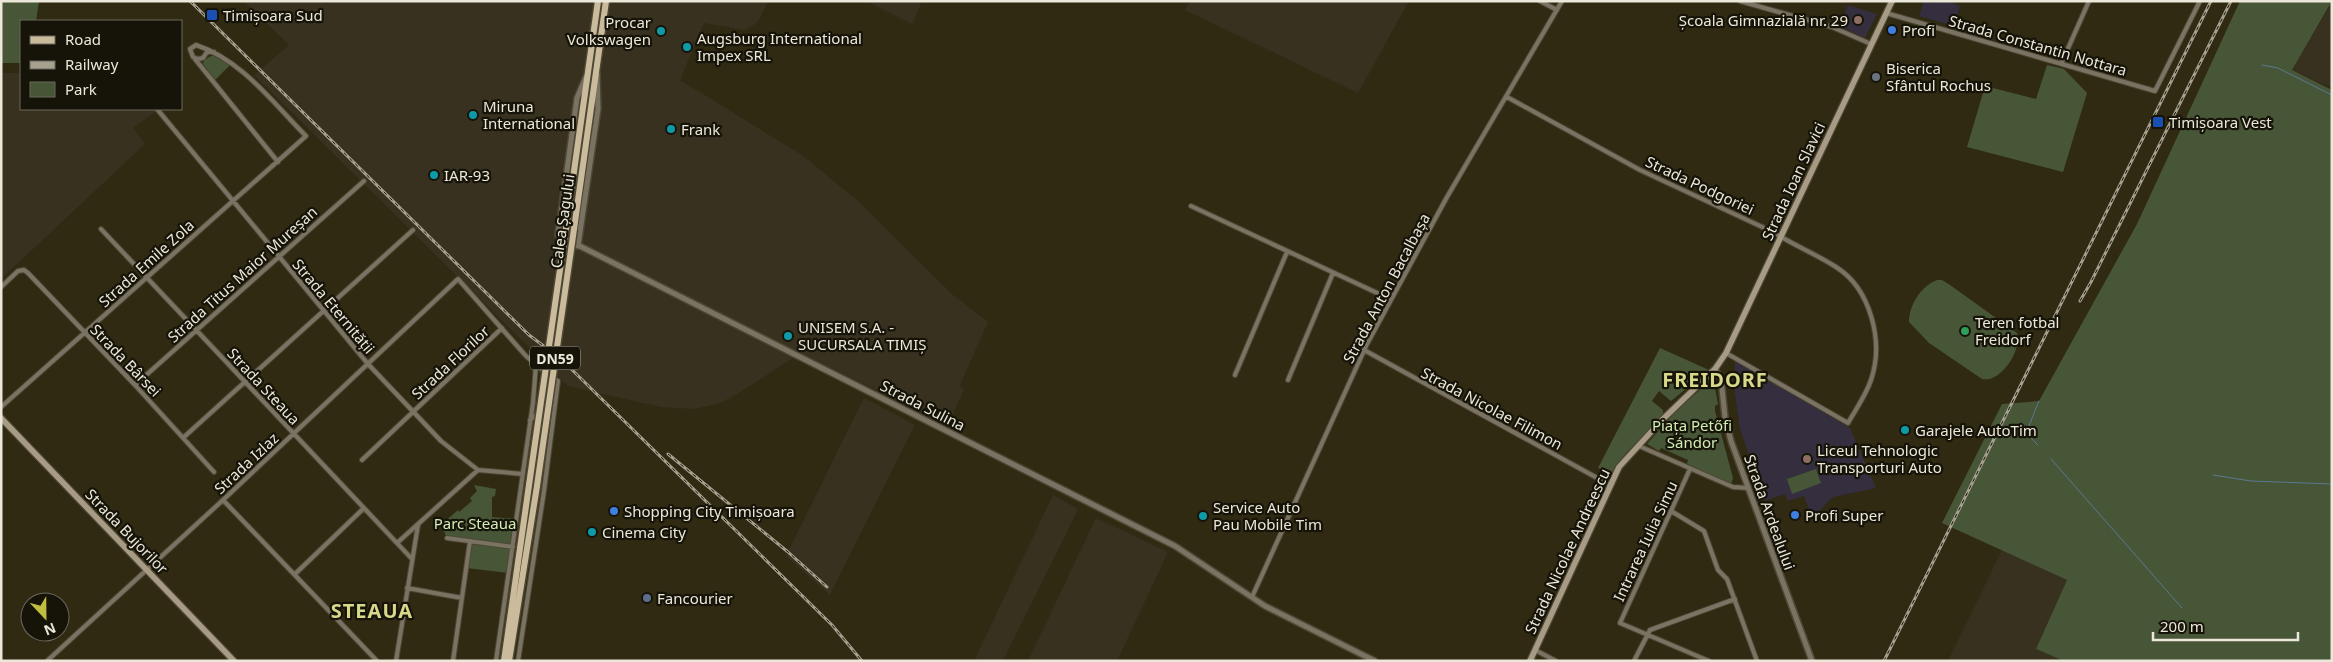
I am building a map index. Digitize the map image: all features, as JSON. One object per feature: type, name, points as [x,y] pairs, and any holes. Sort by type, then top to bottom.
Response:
[{"type":"main road","name":"Calea Șagului","points":[[509,661],[598,1]]},
{"type":"main road","name":"Calea Șagului","points":[[504,661],[574,229],[606,1]]},
{"type":"main road","name":"Strada Ioan Slavici","points":[[1715,369],[1726,353],[1892,1]]},
{"type":"main road","name":"Strada Nicolae Andreescu","points":[[1530,661],[1619,467],[1686,395],[1715,369]]},
{"type":"main road","name":"Strada Bujorilor","points":[[1,418],[234,661]]},
{"type":"street","points":[[1540,1],[1557,10]]},
{"type":"street","name":"Strada Anton Bacalbașa","points":[[1252,596],[1364,350],[1390,299],[1562,1]]},
{"type":"street","points":[[1740,1],[1832,27],[1871,44]]},
{"type":"street","points":[[2062,62],[2089,1]]},
{"type":"street","name":"Strada Constantin Nottara","points":[[1886,13],[2062,62],[2155,91],[2200,1]]},
{"type":"street","points":[[214,52],[194,45],[190,51],[278,162]]},
{"type":"street","points":[[201,66],[204,56],[202,47]]},
{"type":"street","points":[[194,58],[198,59],[209,52],[214,52]]},
{"type":"street","name":"Strada Emile Zola","points":[[1,407],[306,136],[236,66],[214,52]]},
{"type":"street","name":"Calea Șagului","points":[[578,246],[598,109],[599,90],[596,68]]},
{"type":"street","name":"Calea Șagului","points":[[558,235],[577,98],[588,74]]},
{"type":"street","name":"Strada Podgoriei","points":[[1506,97],[1640,170],[1780,237],[1843,272],[1854,284],[1869,310],[1875,340],[1874,369],[1868,388],[1848,423],[1726,353]]},
{"type":"street","name":"Strada Eternității","points":[[158,110],[323,312],[368,364],[441,441],[478,470]]},
{"type":"street","name":"Strada Titus Maior Mureșan","points":[[136,385],[364,181]]},
{"type":"street","points":[[1191,206],[1390,299]]},
{"type":"street","name":"Strada Steaua","points":[[101,229],[412,559]]},
{"type":"street","points":[[184,437],[413,230]]},
{"type":"street","name":"Strada Sulina","points":[[558,235],[1174,546],[1272,610],[1375,661]]},
{"type":"street","points":[[1235,375],[1287,252]]},
{"type":"street","name":"Strada Bârsei","points":[[1,287],[18,271],[24,270],[28,273],[136,385],[214,472]]},
{"type":"street","points":[[1288,380],[1333,272]]},
{"type":"street","name":"Strada Izlaz","points":[[47,661],[223,500],[458,279],[502,328]]},
{"type":"street","points":[[502,328],[536,365],[558,381],[540,518],[518,661]]},
{"type":"street","name":"Strada Florilor","points":[[362,460],[502,328]]},
{"type":"street","name":"Strada Nicolae Filimon","points":[[1364,350],[1610,485]]},
{"type":"street","points":[[496,661],[533,403],[536,365]]},
{"type":"street","name":"Strada Ardealului","points":[[1715,369],[1721,379],[1725,417],[1730,441],[1812,661]]},
{"type":"street","points":[[530,420],[537,413],[543,412],[549,415],[552,423]]},
{"type":"street","points":[[1639,446],[1733,487],[1748,488]]},
{"type":"street","name":"Intrarea Iulia Simu","points":[[1646,636],[1620,623],[1690,468]]},
{"type":"street","points":[[397,543],[478,470],[523,474]]},
{"type":"street","points":[[223,500],[378,661]]},
{"type":"street","points":[[295,574],[364,508]]},
{"type":"street","points":[[1671,511],[1704,531],[1718,570],[1727,579],[1757,661]]},
{"type":"street","points":[[396,661],[418,525]]},
{"type":"street","points":[[447,538],[513,547]]},
{"type":"street","points":[[453,661],[470,541]]},
{"type":"street","points":[[408,588],[462,598]]},
{"type":"street","points":[[1634,661],[1650,630],[1735,599]]},
{"type":"street","points":[[1646,636],[1709,661]]},
{"type":"street","points":[[1534,650],[1556,661]]},
{"type":"shaded area","points":[[244,1],[768,1],[757,23],[745,30],[704,23],[680,80],[802,155],[858,201],[952,294],[988,322],[960,385],[964,390],[948,425],[801,353],[720,403],[695,409],[661,407],[568,386],[254,75],[289,45]]},
{"type":"shaded area","points":[[866,1],[922,1],[912,24]]},
{"type":"shaded area","points":[[1190,1],[1409,1],[1358,93],[1185,10]]},
{"type":"shaded area","points":[[1924,1],[1930,3],[1947,1],[1960,6],[1954,26],[1919,16]]},
{"type":"shaded area","points":[[2332,3],[2332,88],[2292,70]]},
{"type":"shaded area","name":"Școala Gimnazială nr. 29","points":[[1848,5],[1877,14],[1865,38],[1839,26]]},
{"type":"shaded area","points":[[1,73],[20,73],[20,110],[155,110],[133,128],[145,144],[1,279]]},
{"type":"shaded area","name":"Liceul Tehnologic Transporturi Auto","points":[[1735,361],[1850,428],[1876,488],[1833,497],[1812,518],[1804,496],[1788,501],[1785,494],[1765,501],[1740,429],[1734,387]]},
{"type":"shaded area","points":[[864,398],[915,425],[830,595],[786,556]]},
{"type":"shaded area","points":[[1053,495],[1078,509],[1003,661],[974,661]]},
{"type":"shaded area","points":[[1096,518],[1168,552],[1117,661],[1028,661]]},
{"type":"shaded area","points":[[2002,550],[2067,580],[2036,649],[2064,661],[1948,661]]},
{"type":"green space","points":[[1,1],[39,1],[36,20],[20,20],[20,63],[1,63]]},
{"type":"green space","points":[[2240,1],[2332,1],[2292,70],[2332,90],[2332,661],[2064,661],[2036,649],[2067,580],[1942,523],[2002,404],[2039,401],[2137,224]]},
{"type":"green space","points":[[213,55],[230,65],[215,80],[203,64],[204,60]]},
{"type":"green space","points":[[2047,65],[2064,69],[2087,93],[2063,172],[1967,147],[1985,86],[2036,99]]},
{"type":"green space","name":"Teren fotbal Freidorf","points":[[1937,280],[1942,280],[1950,285],[2017,333],[2018,340],[2013,356],[2003,371],[1996,376],[1982,379],[1929,343],[1909,322],[1911,309],[1921,291]]},
{"type":"green space","points":[[1660,348],[1709,370],[1671,401],[1659,391],[1652,401],[1663,410],[1663,416],[1626,453],[1611,474],[1598,468]]},
{"type":"green space","name":"Piața Petőfi Sándor","points":[[1710,381],[1714,383],[1718,404],[1715,406],[1715,411],[1733,478],[1731,484],[1687,464],[1688,460],[1661,448],[1659,451],[1647,444],[1677,410]]},
{"type":"green space","points":[[1816,469],[1821,483],[1792,494],[1787,479]]},
{"type":"green space","name":"Parc Steaua","points":[[474,485],[496,489],[495,496],[492,497],[492,517],[516,519],[509,573],[466,568],[470,541],[447,538],[441,525],[472,501],[470,498],[477,491]]},
{"type":"waterway","points":[[2262,65],[2278,68],[2332,95]]},
{"type":"waterway","points":[[2038,445],[2026,433],[2039,401]]},
{"type":"waterway","points":[[2051,459],[2182,608]]},
{"type":"waterway","points":[[2213,475],[2251,481],[2332,484]]},
{"type":"railway","points":[[190,1],[529,335],[561,359],[832,625],[862,661]]},
{"type":"railway","points":[[1884,661],[2211,1]]},
{"type":"railway","points":[[2080,301],[2231,1]]},
{"type":"railway","points":[[668,454],[788,552],[827,587]]},
{"type":"place","name":"Timișoara Sud","points":[[212,15]]},
{"type":"place","name":"Școala Gimnazială nr. 29","points":[[1858,20]]},
{"type":"place","name":"Profi","points":[[1892,30]]},
{"type":"place","name":"Procar Volkswagen","points":[[661,31]]},
{"type":"place","name":"Augsburg International Impex SRL","points":[[687,47]]},
{"type":"place","name":"Biserica Sfântul Rochus","points":[[1876,77]]},
{"type":"place","name":"Miruna International","points":[[473,115]]},
{"type":"place","name":"Timișoara Vest","points":[[2158,122]]},
{"type":"place","name":"Frank","points":[[671,129]]},
{"type":"place","name":"IAR-93","points":[[434,175]]},
{"type":"place","name":"Teren fotbal Freidorf","points":[[1965,331]]},
{"type":"place","name":"UNISEM S.A. - SUCURSALA TIMIȘ","points":[[788,336]]},
{"type":"place","name":"Garajele AutoTim","points":[[1905,430]]},
{"type":"place","name":"Liceul Tehnologic Transporturi Auto","points":[[1807,459]]},
{"type":"place","name":"Shopping City Timișoara","points":[[614,511]]},
{"type":"place","name":"Profi Super","points":[[1795,515]]},
{"type":"place","name":"Service Auto Pau Mobile Tim","points":[[1203,516]]},
{"type":"place","name":"Cinema City","points":[[592,532]]},
{"type":"place","name":"Fancourier","points":[[647,598]]},
{"type":"district","name":"FREIDORF","points":[[1715,379]]},
{"type":"district","name":"STEAUA","points":[[372,610]]}]
